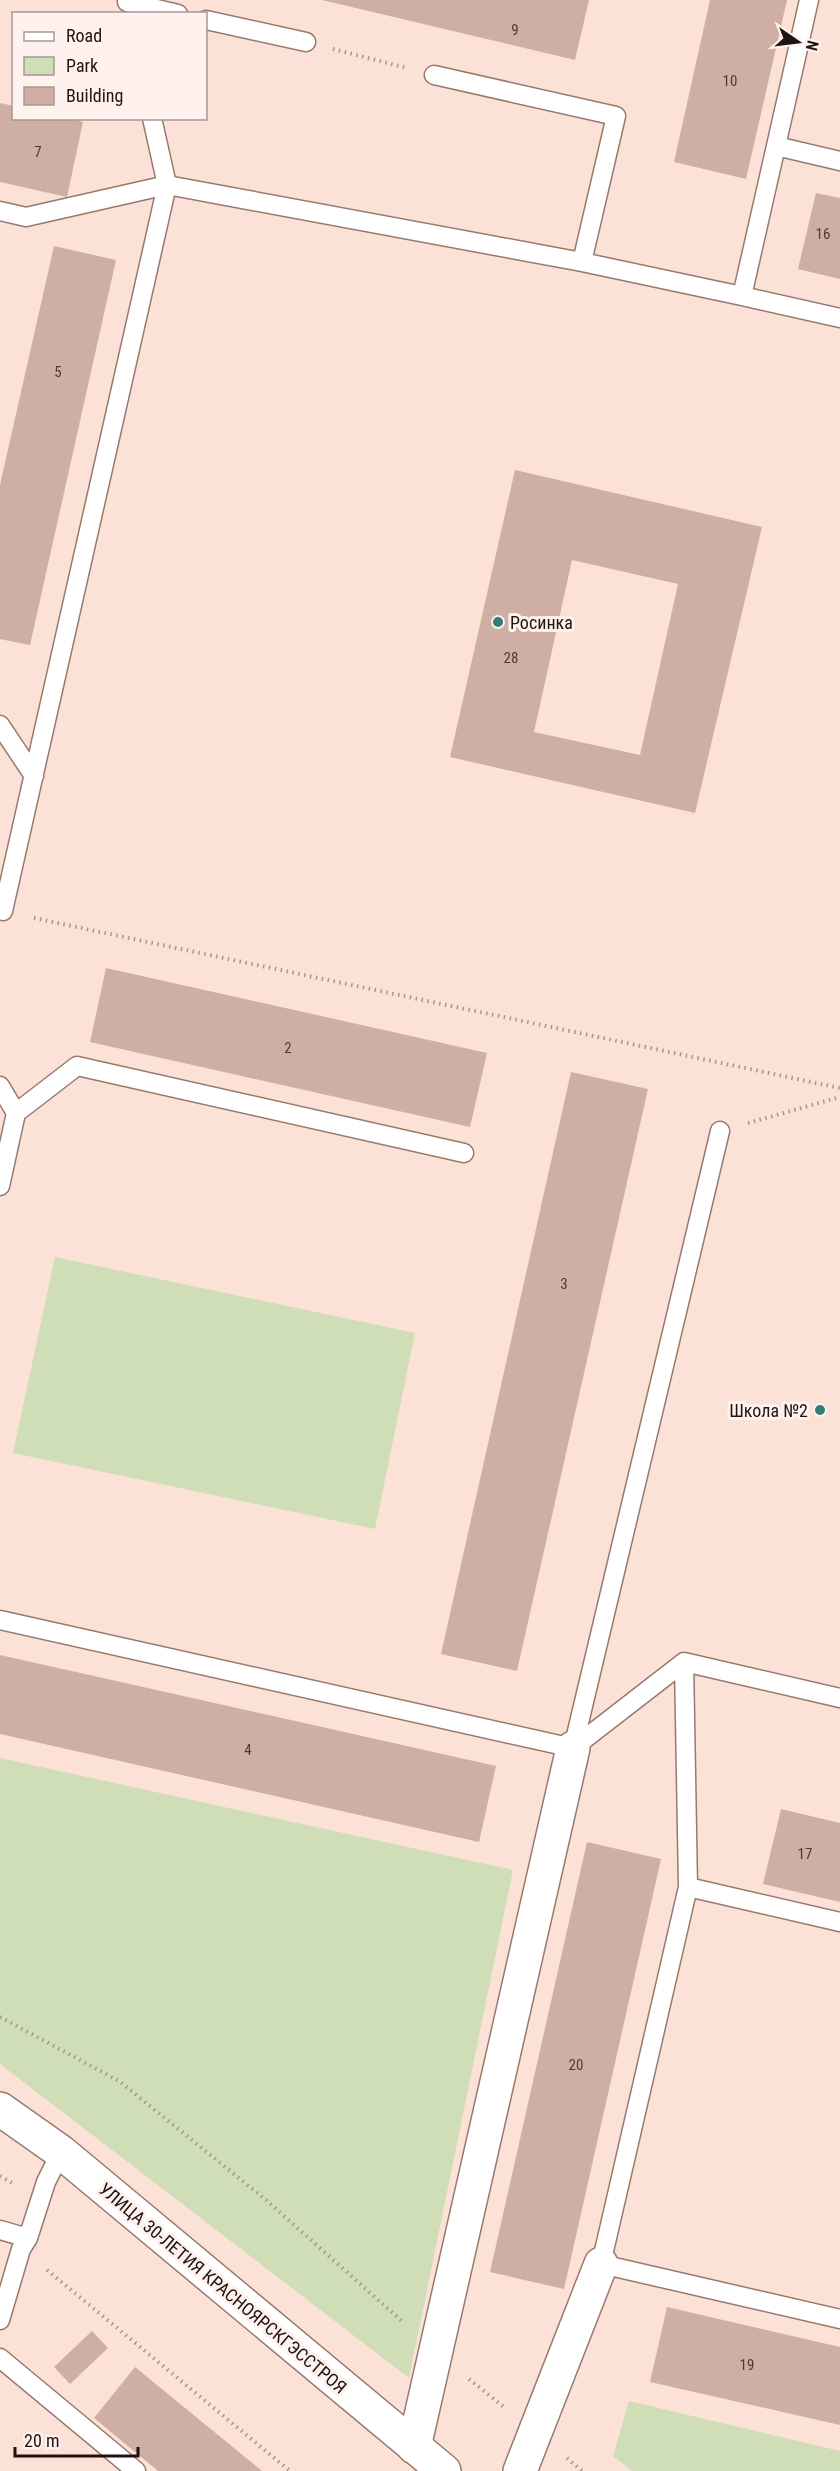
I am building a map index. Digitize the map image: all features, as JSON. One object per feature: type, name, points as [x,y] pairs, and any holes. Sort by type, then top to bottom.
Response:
[{"type":"street","points":[[414,2447],[573,1748]]},
{"type":"street","name":"УЛИЦА 30-ЛЕТИЯ КРАСНОЯРСКГЭССТРОЯ","points":[[0,2109],[61,2152],[444,2471]]},
{"type":"street","points":[[520,2471],[601,2264]]},
{"type":"lane","points":[[742,296],[809,0]]},
{"type":"lane","points":[[127,5],[167,12]]},
{"type":"lane","points":[[207,20],[306,42]]},
{"type":"lane","points":[[434,75],[616,116],[582,262]]},
{"type":"lane","points":[[2,911],[167,185],[152,120]]},
{"type":"lane","points":[[776,146],[840,160]]},
{"type":"lane","points":[[0,211],[26,217],[167,185],[582,262],[840,318]]},
{"type":"lane","points":[[0,725],[34,776]]},
{"type":"lane","points":[[0,1186],[16,1113],[77,1066],[464,1153]]},
{"type":"lane","points":[[0,1086],[16,1113]]},
{"type":"lane","points":[[573,1748],[720,1131]]},
{"type":"lane","points":[[0,1620],[573,1748]]},
{"type":"lane","points":[[573,1748],[684,1662]]},
{"type":"lane","points":[[684,1662],[840,1698]]},
{"type":"lane","points":[[684,1662],[688,1887],[601,2264],[840,2319]]},
{"type":"lane","points":[[688,1887],[840,1922]]},
{"type":"lane","points":[[0,2320],[46,2182],[61,2152]]},
{"type":"lane","points":[[0,2230],[24,2243]]},
{"type":"lane","points":[[0,2358],[136,2471]]},
{"type":"path","points":[[306,42],[434,75]]},
{"type":"path","points":[[2,911],[840,1088]]},
{"type":"path","points":[[720,1131],[840,1096]]},
{"type":"path","points":[[0,2017],[119,2081],[266,2200],[436,2352],[582,2471]]},
{"type":"path","points":[[24,2243],[290,2471]]},
{"type":"green space","points":[[55,1257],[415,1333],[375,1529],[13,1453]]},
{"type":"green space","points":[[0,1758],[513,1870],[409,2378],[0,2064]]},
{"type":"green space","points":[[629,2401],[840,2451],[840,2471],[632,2471],[613,2456]]},
{"type":"building","points":[[322,0],[589,0],[575,60]]},
{"type":"building","points":[[710,0],[787,0],[746,179],[674,162]]},
{"type":"building","points":[[0,103],[12,106],[12,120],[76,120],[83,122],[67,197],[0,182]]},
{"type":"building","points":[[816,193],[840,198],[840,279],[798,269]]},
{"type":"building","points":[[54,246],[116,260],[30,645],[0,639],[0,485]]},
{"type":"building","points":[[515,470],[762,527],[695,813],[450,757]],"holes":[[[572,560],[678,584],[640,755],[534,732]]]},
{"type":"building","points":[[106,968],[487,1053],[470,1127],[90,1042]]},
{"type":"building","points":[[571,1072],[648,1089],[517,1671],[441,1654]]},
{"type":"building","points":[[0,1655],[496,1766],[479,1842],[0,1734]]},
{"type":"building","points":[[781,1809],[840,1823],[840,1902],[763,1884]]},
{"type":"building","points":[[587,1842],[661,1859],[564,2289],[490,2272]]},
{"type":"building","points":[[667,2307],[840,2347],[840,2425],[650,2382]]},
{"type":"building","points":[[92,2331],[108,2348],[70,2384],[54,2367]]},
{"type":"building","points":[[135,2367],[262,2471],[158,2471],[94,2418]]},
{"type":"place","name":"Росинка","points":[[498,622]]},
{"type":"place","name":"Школа №2","points":[[820,1410]]}]
